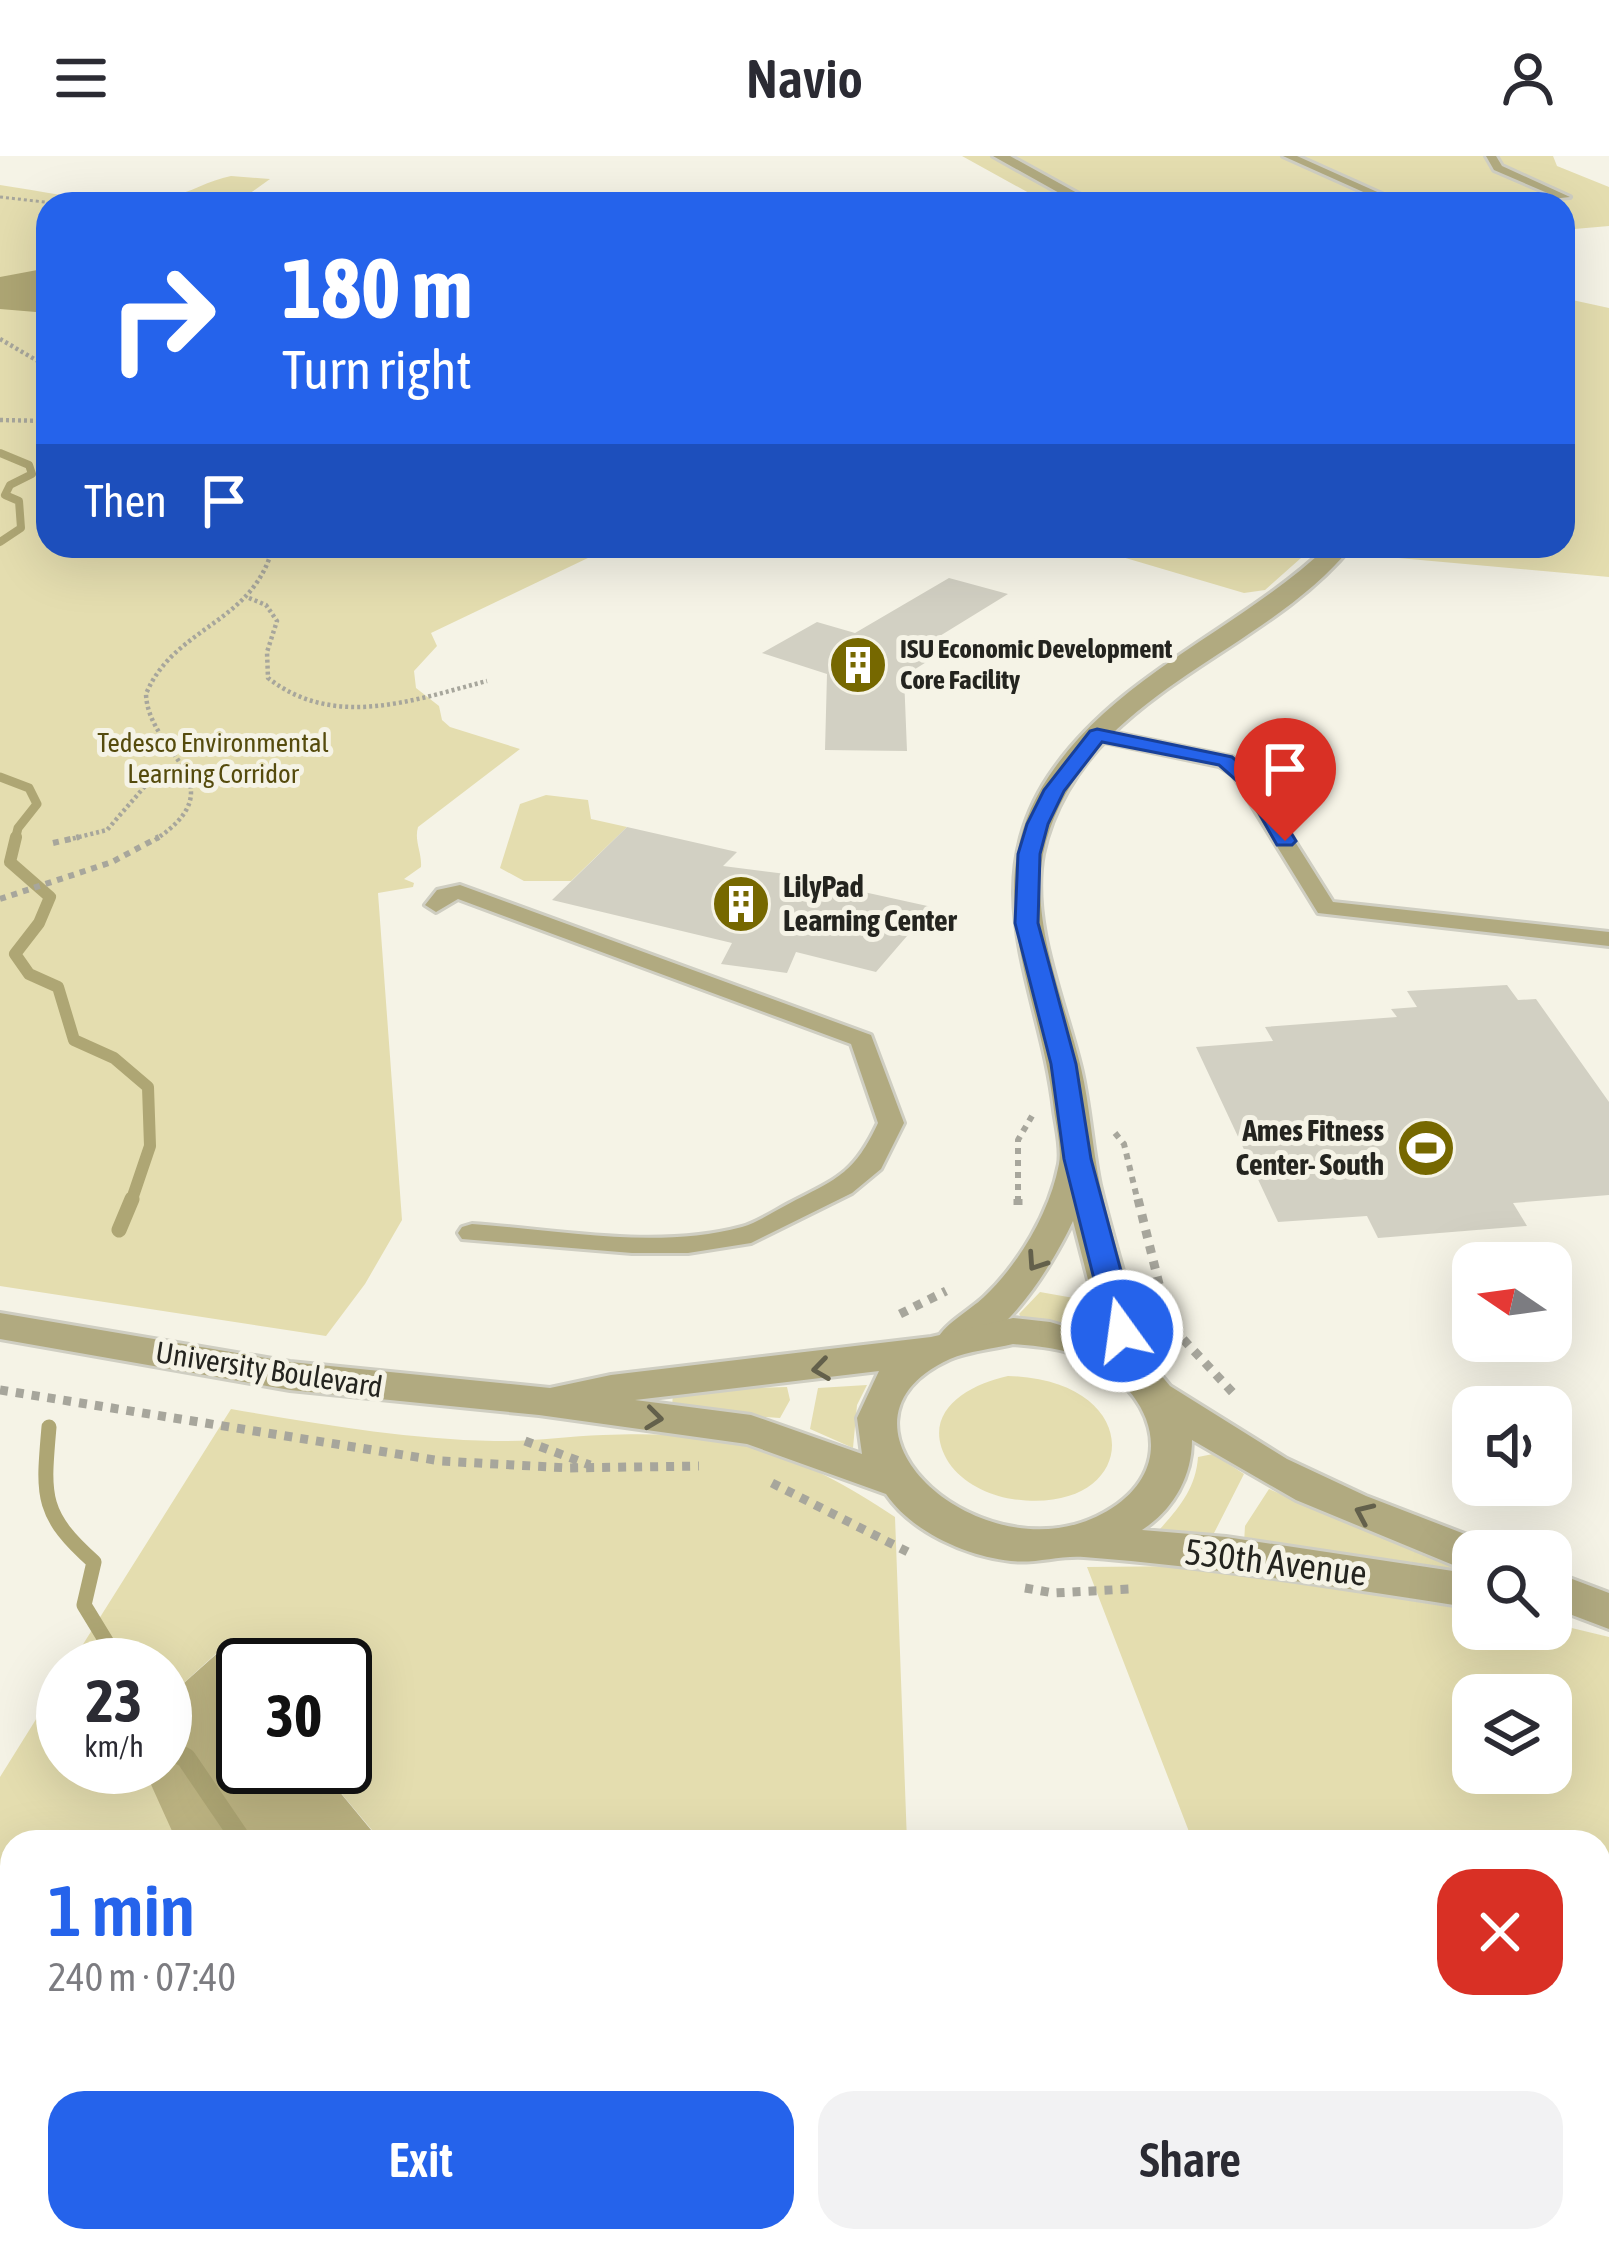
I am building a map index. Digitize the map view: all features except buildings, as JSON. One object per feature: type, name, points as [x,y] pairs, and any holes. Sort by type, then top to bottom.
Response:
[{"type":"street","points":[[1000,156],[1068,192]]},
{"type":"street","points":[[1078,1159],[1046,1248],[987,1319],[902,1370],[880,1402],[876,1444],[893,1481],[924,1512],[977,1537],[1041,1545],[1077,1541],[1116,1528],[1147,1507],[1172,1467],[1173,1431],[1144,1382],[1078,1159],[1064,1064],[1032,956],[1026,894],[1029,854],[1043,809],[1097,735],[1141,697],[1298,586],[1328,558]]},
{"type":"street","name":"University Boulevard","points":[[0,1326],[310,1379],[539,1400],[751,1430],[786,1438],[893,1481]]},
{"type":"street","points":[[946,1343],[1013,1331],[1051,1334],[1108,1354],[1144,1382]]},
{"type":"street","name":"University Boulevard","points":[[539,1400],[680,1378],[802,1371],[946,1343]]},
{"type":"street","name":"530th Avenue","points":[[1144,1382],[1202,1430],[1269,1468],[1452,1548]]},
{"type":"street","name":"530th Avenue","points":[[1077,1541],[1226,1554],[1452,1588]]},
{"type":"street","points":[[1572,1597],[1609,1614]]},
{"type":"street","points":[[1572,1608],[1609,1614]]},
{"type":"lane","points":[[1288,156],[1371,192]]},
{"type":"lane","points":[[1491,156],[1498,168],[1553,192]]},
{"type":"lane","points":[[1097,735],[1225,761],[1241,771],[1326,908],[1609,939]]},
{"type":"lane","points":[[436,905],[445,896],[460,892],[862,1040],[891,1123],[872,1163],[843,1187],[751,1234],[651,1244],[472,1233]]},
{"type":"path","points":[[0,197],[36,201]]},
{"type":"path","points":[[0,339],[36,360]]},
{"type":"path","points":[[0,420],[36,421]]},
{"type":"path","points":[[0,899],[122,858],[167,830],[192,795],[187,770],[148,714],[147,690],[172,656],[249,598],[268,572],[271,558]]},
{"type":"path","points":[[249,598],[270,604],[277,614],[278,626],[264,658],[268,678],[302,703],[363,707],[487,681]]},
{"type":"path","points":[[53,843],[107,830],[146,785],[187,770]]},
{"type":"path","points":[[1013,1221],[1018,1210],[1018,1140]]},
{"type":"path","points":[[1124,1144],[1169,1324],[1204,1367],[1244,1404]]},
{"type":"path","points":[[891,1318],[949,1289]]},
{"type":"path","points":[[1133,1294],[1161,1292]]},
{"type":"path","points":[[0,1390],[359,1450],[512,1466],[599,1468]]},
{"type":"green space","points":[[962,156],[1553,156],[1557,166],[1609,187],[1609,226],[1575,229],[1575,192],[1027,192]]},
{"type":"green space","name":"Tedesco Environmental Learning Corridor","points":[[231,176],[270,179],[252,192],[186,192]]},
{"type":"green space","name":"Tedesco Environmental Learning Corridor","points":[[0,185],[45,192],[36,192],[36,558],[588,558],[431,633],[437,646],[414,671],[416,688],[439,706],[442,720],[450,727],[520,749],[418,827],[421,867],[404,879],[414,883],[413,887],[378,893],[402,1220],[365,1284],[326,1336],[0,1286]]},
{"type":"green space","points":[[1575,301],[1609,308],[1609,577],[1399,558],[1575,558]]},
{"type":"green space","points":[[1126,558],[1301,558],[1265,590],[1244,593]]},
{"type":"green space","points":[[546,795],[588,800],[591,819],[627,827],[571,881],[524,881],[500,868],[520,804]]},
{"type":"green space","points":[[1040,1292],[1096,1302],[1101,1325],[1090,1334],[1024,1321],[1019,1314]]},
{"type":"green space","points":[[1008,1376],[1055,1383],[1087,1400],[1106,1422],[1112,1446],[1105,1469],[1086,1488],[1055,1499],[1012,1499],[977,1487],[949,1463],[939,1430],[951,1404],[977,1386]]},
{"type":"green space","points":[[867,1385],[857,1405],[853,1448],[810,1429],[818,1388]]},
{"type":"green space","points":[[787,1387],[790,1400],[780,1418],[672,1410],[673,1390]]},
{"type":"green space","points":[[231,1409],[461,1440],[647,1434],[757,1449],[824,1475],[895,1517],[907,1830],[372,1830],[342,1794],[372,1794],[372,1638],[216,1638],[216,1654],[192,1675],[192,1638],[87,1638]]},
{"type":"green space","points":[[1213,1454],[1244,1474],[1211,1539],[1167,1537],[1160,1529],[1186,1496],[1198,1457]]},
{"type":"green space","points":[[1269,1489],[1379,1536],[1452,1560],[1452,1575],[1244,1543],[1245,1526]]},
{"type":"green space","points":[[1195,1566],[1452,1603],[1452,1650],[1572,1650],[1572,1628],[1609,1637],[1609,1830],[1188,1830],[1087,1567]]},
{"type":"green space","points":[[36,1719],[36,1794],[156,1794],[173,1830],[0,1830],[0,1777]]},
{"type":"shaded area","points":[[36,270],[36,312],[0,309],[0,277]]},
{"type":"shaded area","points":[[216,1654],[216,1794],[341,1794],[371,1830],[172,1830],[155,1794],[192,1794],[192,1676]]},
{"type":"waterway","points":[[0,453],[29,465],[32,474],[10,485],[5,495],[19,501],[21,528],[0,542]]},
{"type":"waterway","points":[[0,777],[29,788],[37,804],[18,828],[15,840]]},
{"type":"waterway","points":[[16,837],[10,862],[50,897],[39,923],[15,954],[29,974],[58,987],[74,1040],[114,1058],[148,1087],[150,1146],[131,1202]]},
{"type":"waterway","points":[[119,1230],[132,1199]]},
{"type":"waterway","points":[[49,1427],[49,1502],[63,1530],[94,1562],[84,1605],[104,1638]]},
{"type":"waterway","points":[[192,1767],[235,1830]]},
{"type":"place","name":"ISU Economic Development Core Facility","points":[[858,665]]},
{"type":"place","name":"LilyPad Learning Center","points":[[741,904]]},
{"type":"place","name":"Ames Fitness Center- South","points":[[1426,1148]]},
{"type":"route","points":[[1122,1331],[1078,1159],[1064,1064],[1026,923],[1029,854],[1037,824],[1074,760],[1097,735],[1225,761],[1252,784],[1285,841]]}]
